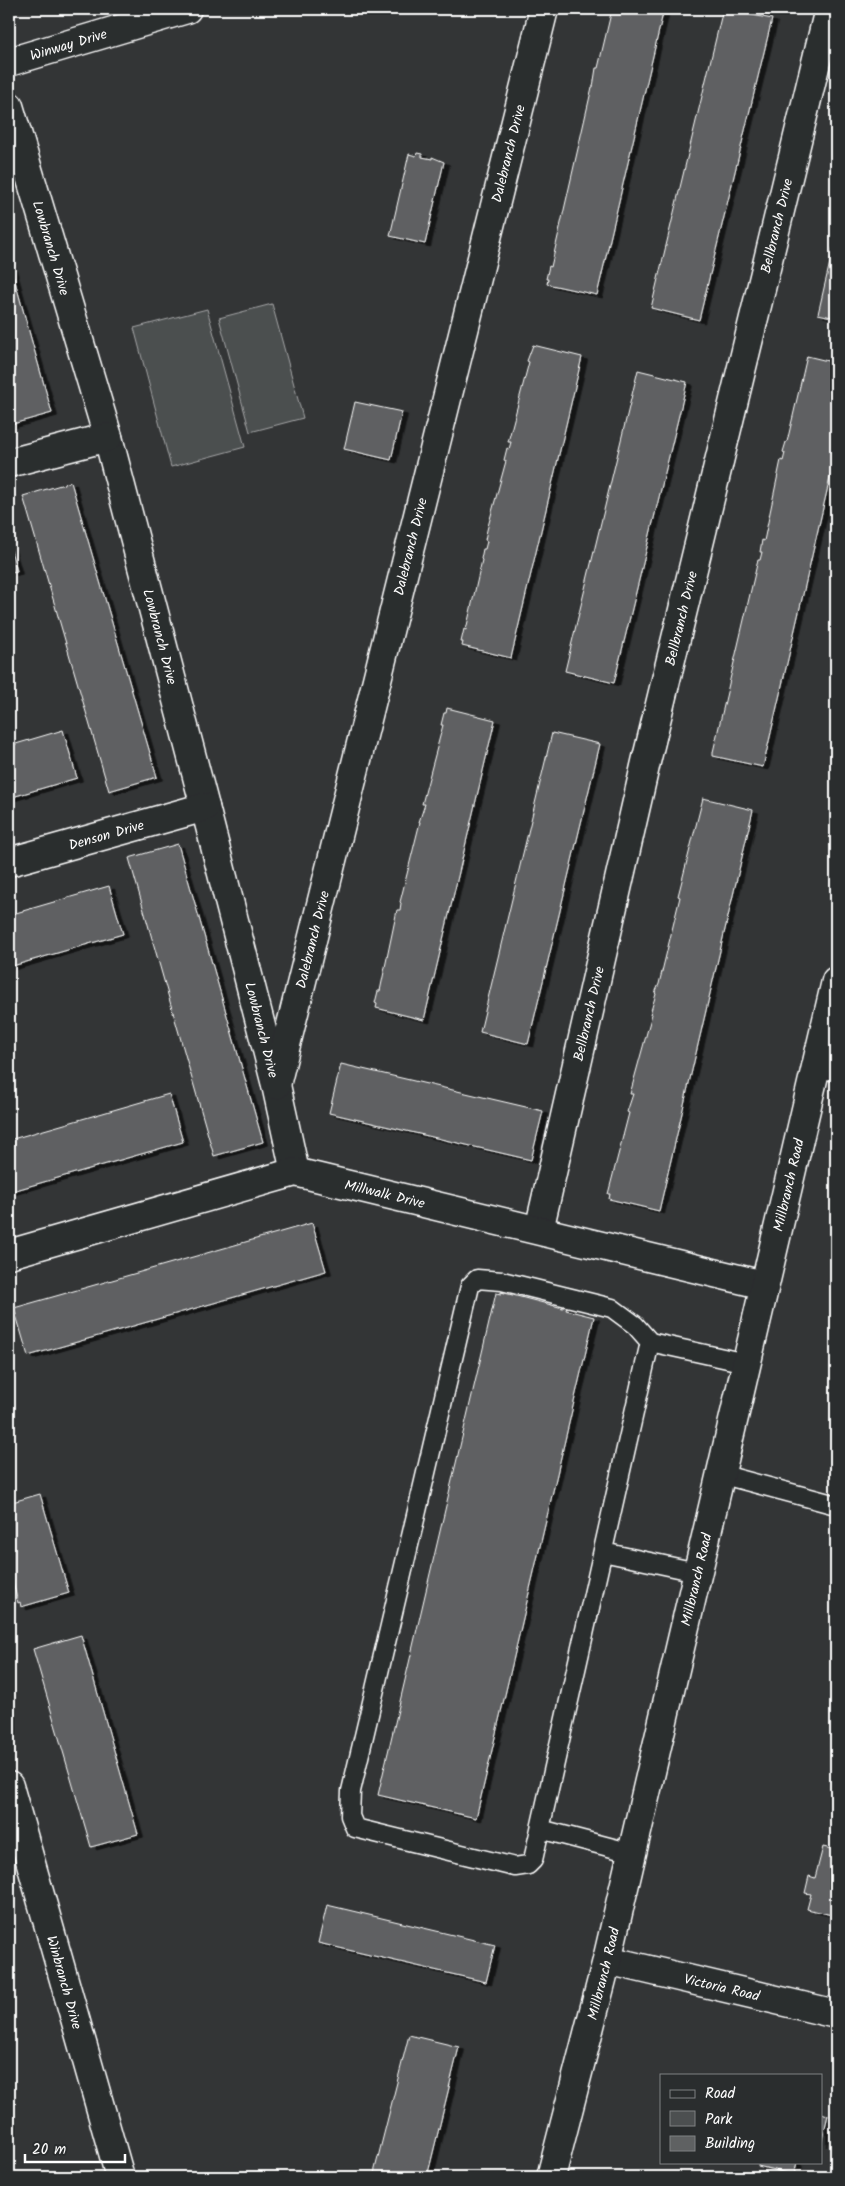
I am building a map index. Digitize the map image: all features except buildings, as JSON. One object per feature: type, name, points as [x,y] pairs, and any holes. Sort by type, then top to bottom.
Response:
[{"type":"street","name":"Winway Drive","points":[[9,62],[187,9]]},
{"type":"street","name":"Dalebranch Drive","points":[[276,1085],[544,9]]},
{"type":"street","name":"Bellbranch Drive","points":[[539,1230],[646,762],[829,9]]},
{"type":"street","name":"Lowbranch Drive","points":[[9,106],[108,437],[276,1085],[295,1172]]},
{"type":"street","points":[[9,463],[108,437]]},
{"type":"street","name":"Denson Drive","points":[[9,862],[205,807]]},
{"type":"street","name":"Millbranch Road","points":[[551,2177],[607,1960],[764,1285],[826,1070],[836,981]]},
{"type":"street","name":"Millwalk Drive","points":[[9,1254],[295,1172],[764,1285]]},
{"type":"street","name":"Winbranch Drive","points":[[9,1786],[120,2177]]},
{"type":"street","name":"Victoria Road","points":[[607,1960],[836,2014]]},
{"type":"lane","points":[[650,1342],[533,1860],[528,1865],[515,1867],[354,1828],[350,1816],[351,1791],[470,1286],[477,1279],[502,1281],[612,1308],[635,1325],[650,1342],[746,1363]]},
{"type":"lane","points":[[720,1474],[836,1505]]},
{"type":"lane","points":[[603,1552],[697,1572]]},
{"type":"lane","points":[[540,1829],[632,1853]]},
{"type":"green space","points":[[272,304],[303,418],[250,432],[219,318]]},
{"type":"green space","points":[[207,309],[245,447],[171,467],[134,328]]}]
